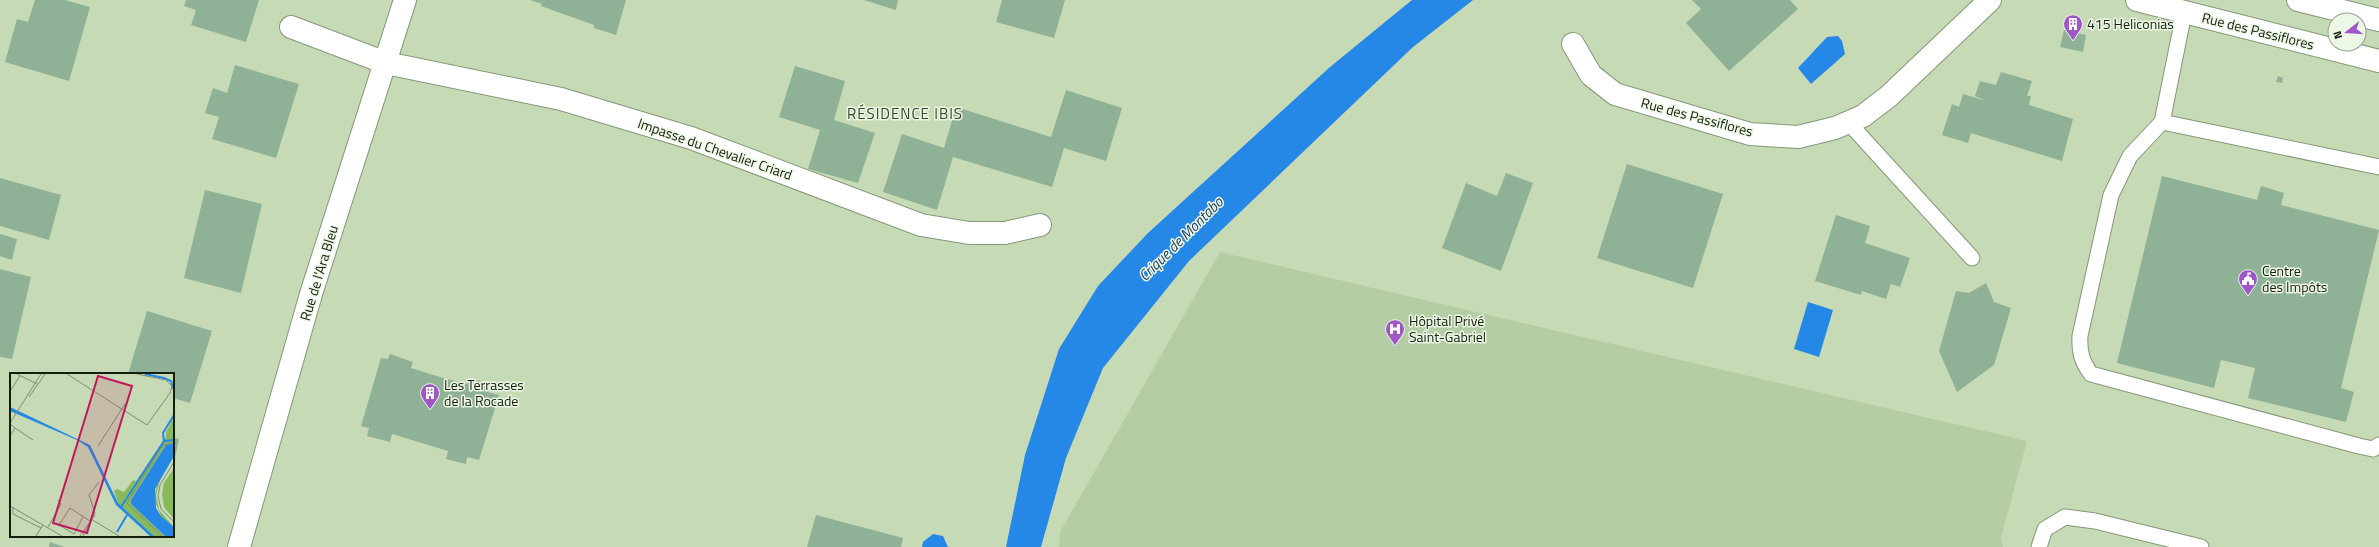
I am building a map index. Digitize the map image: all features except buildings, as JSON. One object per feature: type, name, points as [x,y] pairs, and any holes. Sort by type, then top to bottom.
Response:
[{"type":"street","name":"Rue de l'Ara Bleu","points":[[239,547],[311,294],[386,64],[405,0]]},
{"type":"street","name":"Rue des Passiflores","points":[[1573,44],[1591,75],[1615,94],[1750,134],[1798,137],[1835,128],[1863,116],[1889,96],[1990,0]]},
{"type":"street","points":[[2298,0],[2379,20]]},
{"type":"street","name":"Rue des Passiflores","points":[[2146,2],[2184,13],[2379,61]]},
{"type":"street","name":"Impasse du Chevalier Criard","points":[[291,27],[386,64],[561,99],[675,133],[922,225],[968,233],[1005,233],[1040,225]]},
{"type":"lane","points":[[2184,13],[2162,122],[2130,156],[2111,195],[2080,336],[2079,350],[2084,364],[2091,374],[2359,446],[2373,449],[2379,445]]},
{"type":"lane","points":[[1848,122],[1972,258]]},
{"type":"lane","points":[[2162,122],[2379,167]]},
{"type":"lane","points":[[2039,547],[2045,529],[2065,517],[2095,521],[2201,547]]},
{"type":"shaded area","name":"Hôpital Privé Saint-Gabriel","points":[[1220,252],[2027,441],[2001,538],[2003,547],[1059,547],[1060,532]]},
{"type":"water","name":"Crique de Montabo","points":[[1412,0],[1473,0],[1413,47],[1189,261],[1103,368],[1066,458],[1041,547],[1006,547],[1025,455],[1059,349],[1098,286],[1148,233],[1330,67]]},
{"type":"water","points":[[1838,36],[1842,41],[1845,54],[1811,84],[1798,68],[1827,37]]},
{"type":"water","points":[[1808,302],[1833,310],[1819,357],[1794,349]]},
{"type":"water","points":[[933,534],[943,536],[948,547],[922,547],[923,542]]},
{"type":"place","name":"415 Heliconias","points":[[2073,41]]},
{"type":"place","name":"Centre des Impôts","points":[[2248,296]]},
{"type":"place","name":"Hôpital Privé Saint-Gabriel","points":[[1395,346]]},
{"type":"place","name":"Les Terrasses de la Rocade","points":[[430,410]]},
{"type":"district","name":"RÉSIDENCE IBIS","points":[[905,114]]}]
